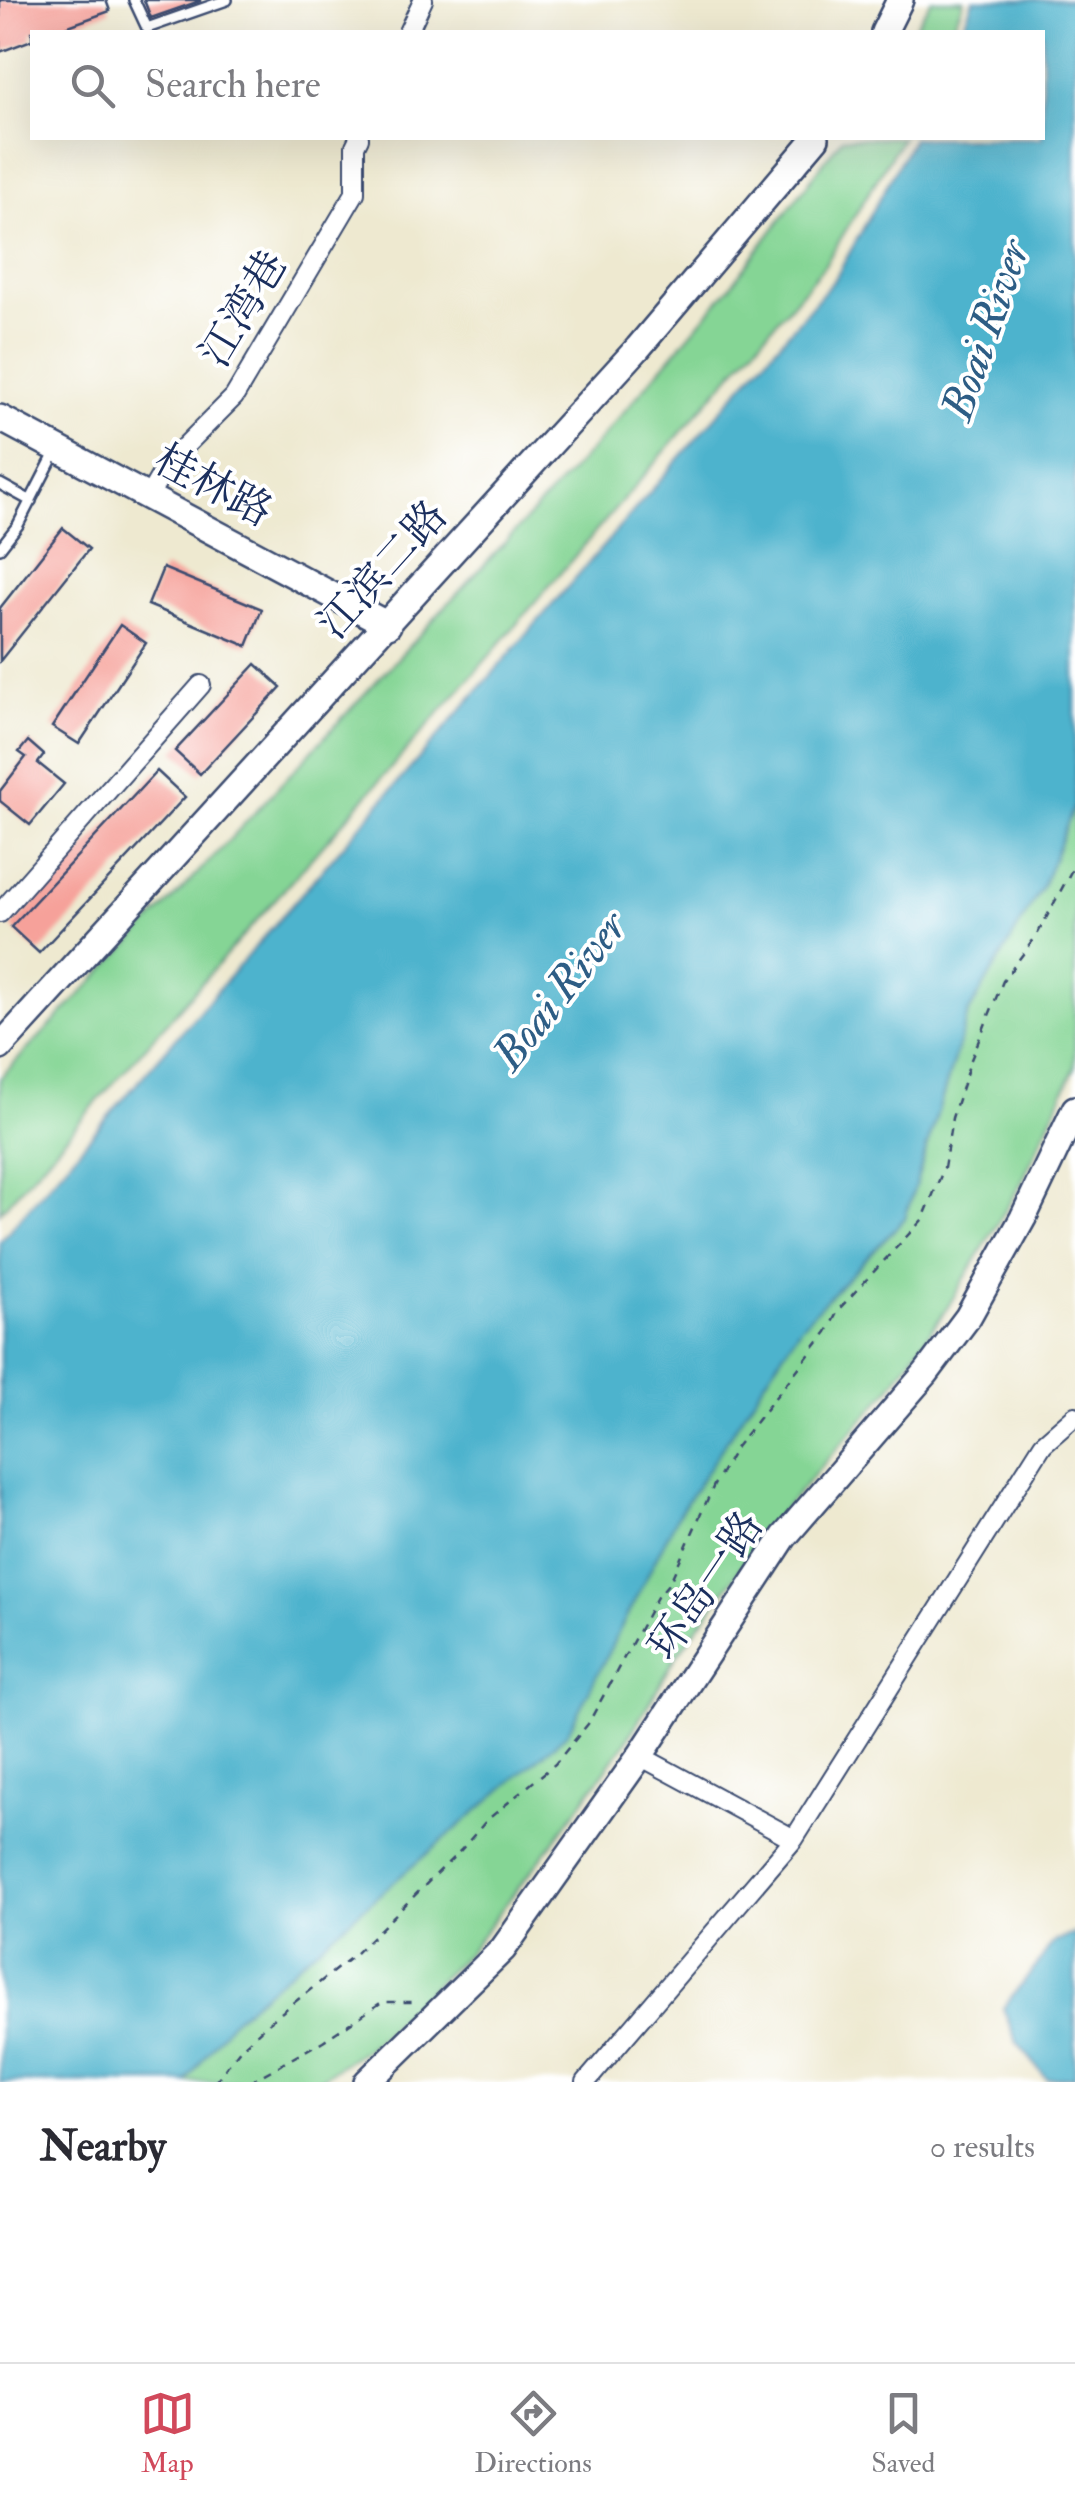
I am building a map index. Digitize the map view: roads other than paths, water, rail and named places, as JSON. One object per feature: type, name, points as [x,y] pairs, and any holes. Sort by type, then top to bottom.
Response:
[{"type":"street","points":[[409,30],[424,0]]},
{"type":"street","points":[[885,30],[900,0]]},
{"type":"street","name":"江湾巷","points":[[148,497],[168,464],[234,396],[355,193],[358,140]]},
{"type":"street","name":"江滨二路","points":[[0,1048],[638,348],[814,140]]},
{"type":"street","name":"桂林路","points":[[0,418],[388,625]]},
{"type":"street","points":[[0,913],[201,686]]},
{"type":"street","name":"环岛一路","points":[[380,2079],[503,1949],[640,1756],[784,1537],[926,1373],[968,1318],[1024,1218],[1075,1109]]},
{"type":"street","points":[[586,2082],[794,1839],[1043,1444],[1075,1416]]},
{"type":"street","points":[[640,1756],[794,1839]]},
{"type":"lane","points":[[134,0],[147,28],[227,0]]},
{"type":"lane","points":[[0,548],[18,524],[57,449]]},
{"type":"lane","points":[[0,484],[31,500]]},
{"type":"water","name":"Boai River","points":[[973,0],[1075,0],[1075,804],[1043,885],[968,1014],[905,1218],[800,1327],[678,1515],[567,1734],[230,2022],[186,2082],[0,2082],[0,1241],[835,279],[912,140],[1045,140],[1045,30],[962,30]]},
{"type":"water","points":[[1075,1933],[1075,2077],[1047,2079],[1016,2041],[1003,2008],[1053,1942]]}]
